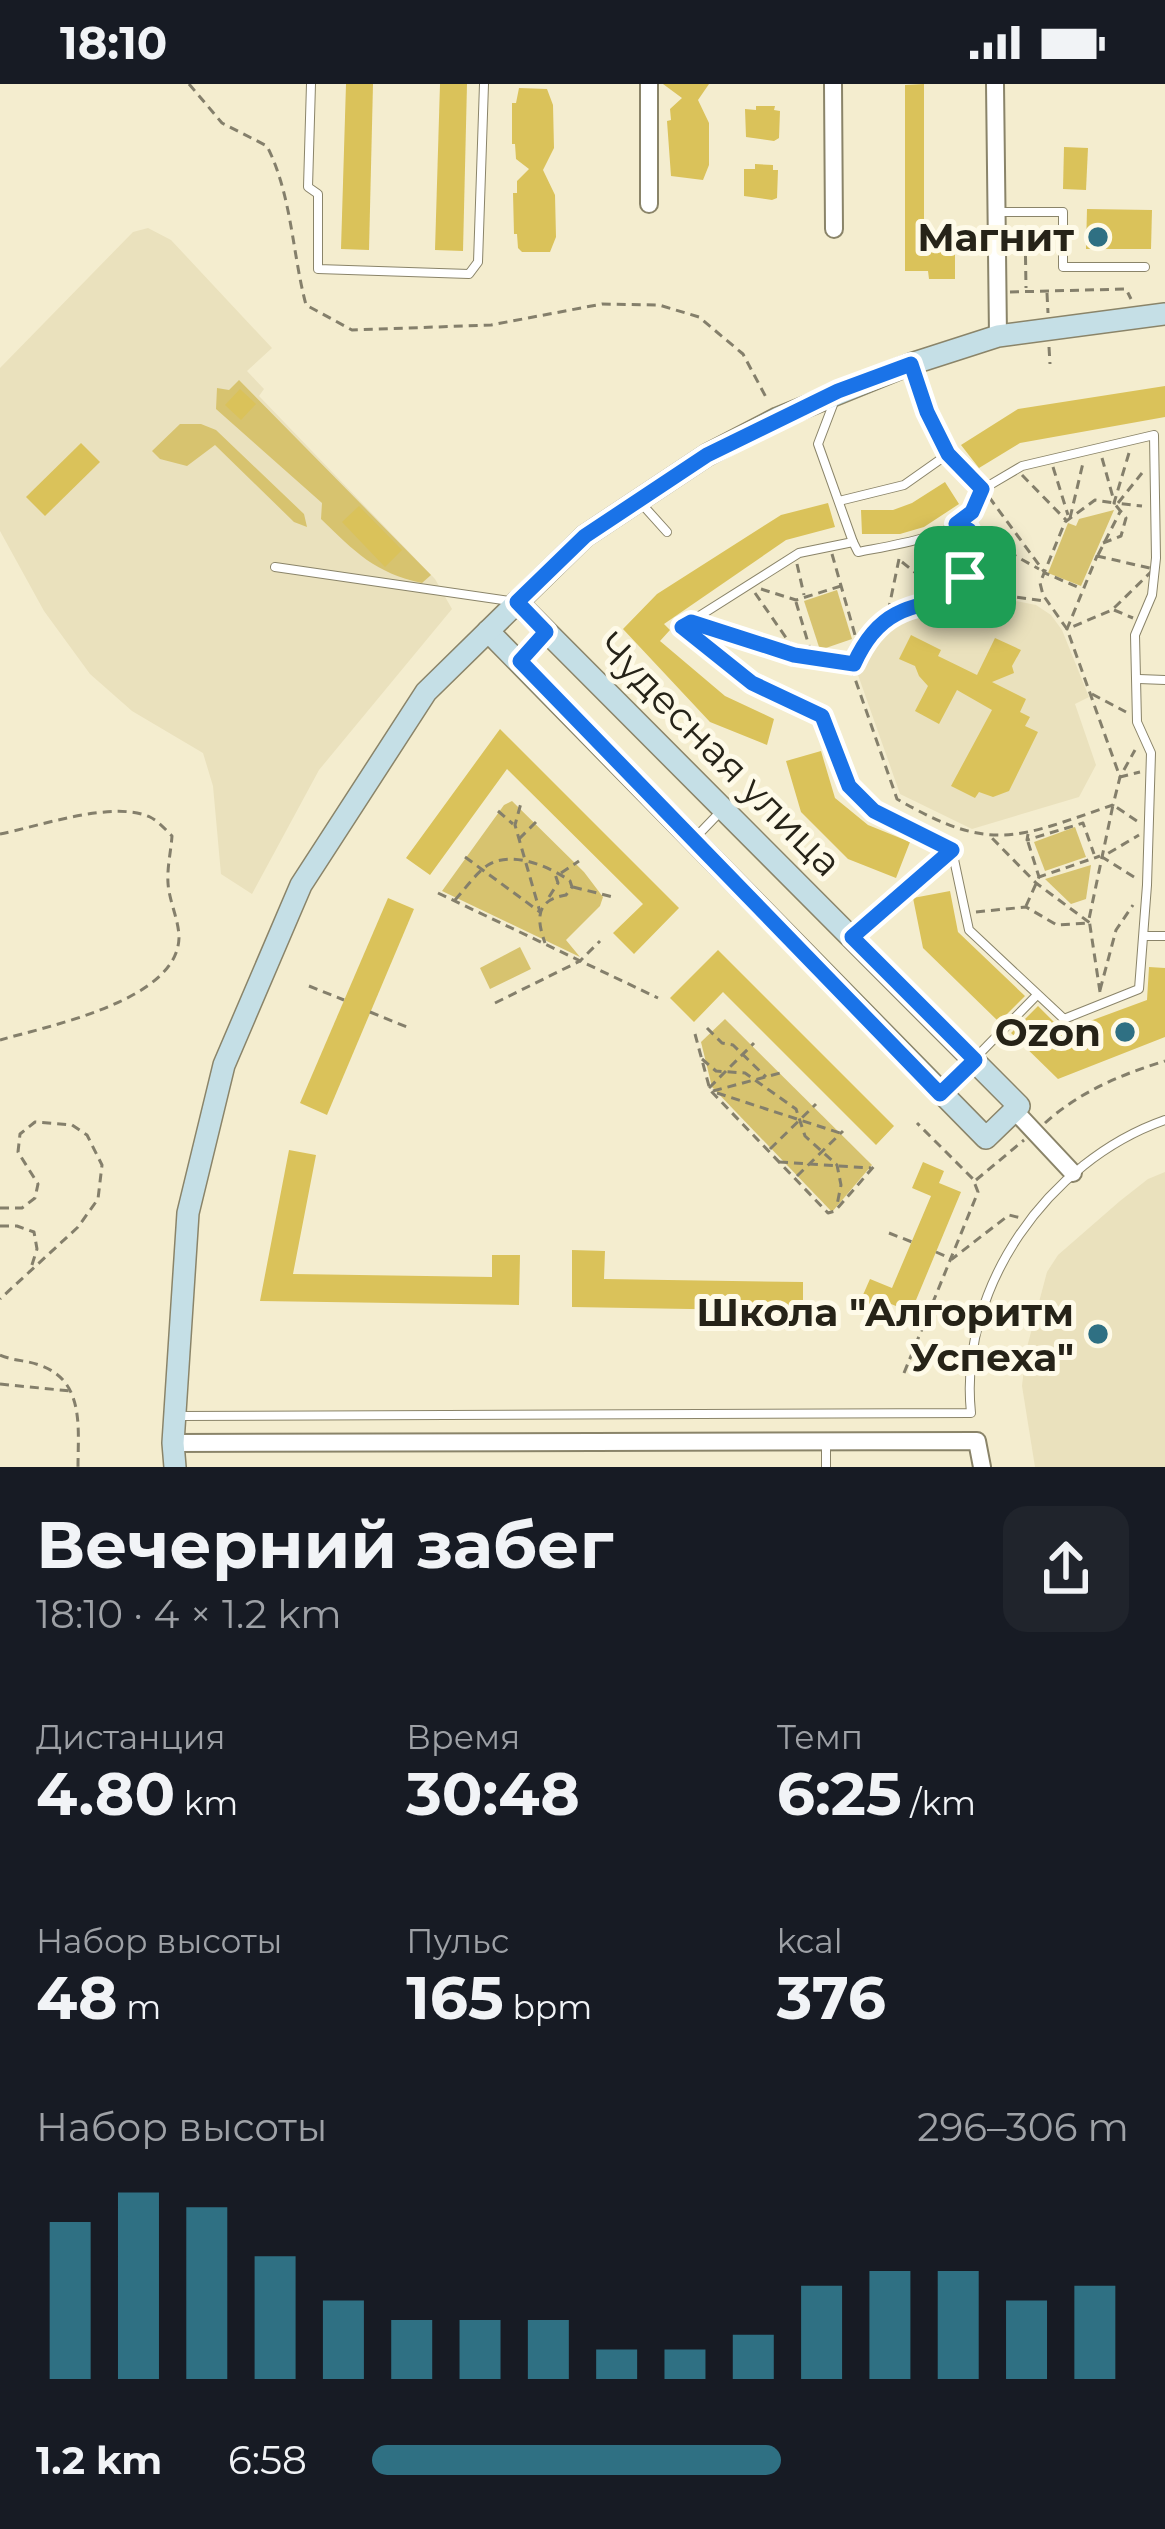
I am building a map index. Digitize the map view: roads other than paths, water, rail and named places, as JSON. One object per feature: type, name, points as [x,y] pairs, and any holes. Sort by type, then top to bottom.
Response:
[{"type":"street","points":[[649,84],[649,204]]},
{"type":"street","points":[[833,84],[834,229]]},
{"type":"street","points":[[995,84],[998,337]]},
{"type":"street","points":[[175,1467],[188,1213],[224,1065],[302,885],[427,692],[585,536],[707,455],[838,391],[998,337],[1165,314]]},
{"type":"street","name":"Чудесная улица","points":[[488,632],[986,1138],[1019,1106],[517,602]]},
{"type":"street","points":[[520,661],[546,632]]},
{"type":"street","name":"Чудесная улица","points":[[1014,1111],[1073,1173]]},
{"type":"street","points":[[173,1443],[977,1441],[982,1467]]},
{"type":"lane","points":[[311,84],[308,187],[318,194],[318,269],[469,274],[478,262],[484,84]]},
{"type":"lane","points":[[997,212],[1063,212],[1063,267],[1145,267]]},
{"type":"lane","points":[[911,364],[948,454],[982,489]]},
{"type":"lane","points":[[838,391],[818,444],[858,551],[890,546],[956,524],[972,512],[982,489],[1016,470],[1154,435],[1152,595],[1135,635],[1137,717],[1150,753],[1147,885],[1138,989],[1064,1019],[969,930],[952,850]]},
{"type":"lane","points":[[839,501],[904,485],[948,454]]},
{"type":"lane","points":[[638,501],[667,532]]},
{"type":"lane","points":[[853,542],[795,556],[682,627],[752,683],[822,716],[849,786],[874,811],[952,850]]},
{"type":"lane","points":[[275,567],[517,602]]},
{"type":"lane","points":[[1139,680],[1165,680]]},
{"type":"lane","points":[[695,838],[723,808]]},
{"type":"lane","points":[[852,937],[952,850]]},
{"type":"lane","points":[[1144,936],[1165,936]]},
{"type":"lane","points":[[940,1094],[1036,996]]},
{"type":"lane","points":[[175,1416],[971,1413],[976,1334],[988,1294],[1028,1222],[1073,1173],[1104,1150],[1165,1120]]},
{"type":"lane","points":[[826,1441],[826,1467]]},
{"type":"place","name":"Магнит","points":[[1098,237]]},
{"type":"place","name":"Ozon","points":[[1125,1032]]},
{"type":"place","name":"Школа \"Алгоритм Успеха\"","points":[[1098,1334]]}]
